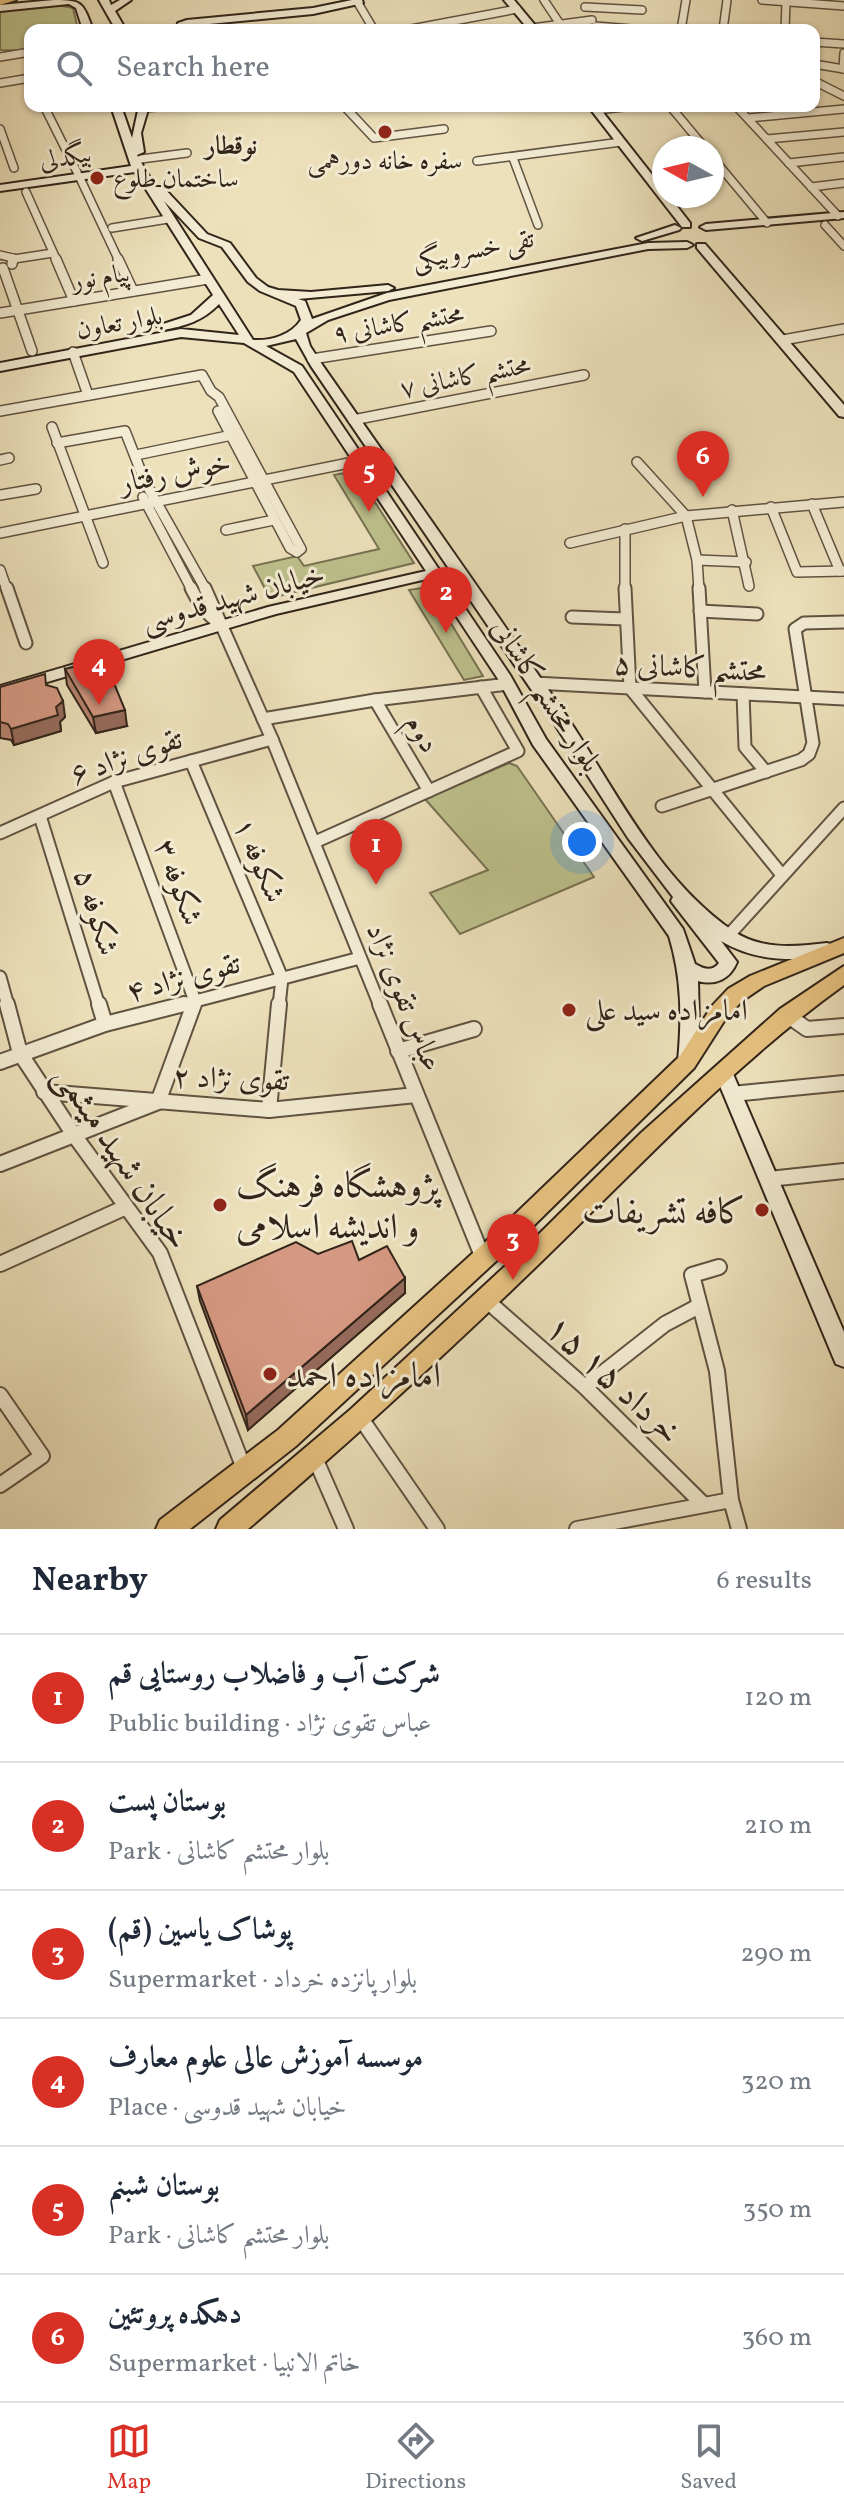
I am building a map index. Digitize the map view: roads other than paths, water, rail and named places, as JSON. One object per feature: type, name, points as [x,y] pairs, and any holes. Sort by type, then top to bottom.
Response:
[{"type":"main road","points":[[0,2],[11,0]]},
{"type":"main road","points":[[104,0],[116,24]]},
{"type":"main road","points":[[110,10],[126,0]]},
{"type":"main road","points":[[509,0],[529,24]]},
{"type":"main road","points":[[0,8],[71,1],[80,7],[86,24]]},
{"type":"main road","points":[[184,24],[313,11],[358,1]]},
{"type":"main road","name":"بلوار محتشم کاشانی","points":[[118,112],[130,152],[164,197],[203,236],[226,245],[252,280],[301,304],[307,320],[304,341],[353,420],[669,883],[728,936],[753,948],[782,953],[840,948]]},
{"type":"main road","name":"بلوار محتشم کاشانی","points":[[142,112],[136,133],[138,164],[167,217],[248,341],[298,369],[508,684],[539,741],[677,934],[693,996],[687,1062]]},
{"type":"main road","points":[[597,112],[680,227]]},
{"type":"main road","points":[[113,167],[125,161],[130,152]]},
{"type":"main road","name":"بیگدلی","points":[[78,174],[138,164]]},
{"type":"main road","name":"بیگدلی","points":[[0,186],[138,164]]},
{"type":"main road","points":[[167,217],[172,211],[181,213]]},
{"type":"main road","points":[[680,227],[842,218]]},
{"type":"main road","points":[[842,218],[825,225],[715,240],[701,246],[844,413]]},
{"type":"main road","points":[[680,227],[672,238],[687,245]]},
{"type":"main road","name":"تقی خسروبیگی","points":[[278,294],[335,294],[437,278],[640,239],[680,227]]},
{"type":"main road","points":[[706,227],[715,233],[715,240]]},
{"type":"main road","points":[[191,252],[201,244],[226,245]]},
{"type":"main road","name":"تقی خسروبیگی","points":[[248,341],[304,341],[345,309],[387,297],[648,246],[701,246]]},
{"type":"main road","points":[[335,294],[329,299],[329,304],[345,309]]},
{"type":"main road","name":"بلوار تعاون","points":[[0,358],[197,318],[209,310],[219,296]]},
{"type":"main road","points":[[197,318],[217,321],[218,328],[207,334]]},
{"type":"main road","name":"بلوار تعاون","points":[[0,367],[181,333],[248,341]]},
{"type":"main road","points":[[290,362],[286,358],[289,350],[304,341]]},
{"type":"main road","name":"خیابان شهید قدوسی","points":[[0,691],[220,625],[435,573]]},
{"type":"main road","points":[[669,883],[686,913],[728,962],[725,969],[712,977],[688,969]]},
{"type":"main road","points":[[169,1529],[245,1472],[353,1381],[687,1062],[719,1012],[735,995],[757,981],[840,948]]},
{"type":"main road","points":[[229,1529],[360,1417],[649,1139],[728,1084],[787,1015],[844,974]]},
{"type":"main road","points":[[728,1084],[844,1357]]},
{"type":"street","points":[[544,0],[560,24]]},
{"type":"street","points":[[642,24],[643,0]]},
{"type":"street","points":[[682,24],[686,0]]},
{"type":"street","points":[[724,24],[727,0]]},
{"type":"street","points":[[762,0],[844,6]]},
{"type":"street","points":[[358,1],[371,24]]},
{"type":"street","points":[[785,24],[786,2]]},
{"type":"street","points":[[584,4],[642,10]]},
{"type":"street","points":[[584,4],[594,24]]},
{"type":"street","points":[[445,24],[517,9]]},
{"type":"street","points":[[467,19],[471,24]]},
{"type":"street","points":[[820,42],[844,44]]},
{"type":"street","points":[[0,57],[24,53]]},
{"type":"street","points":[[18,54],[24,66]]},
{"type":"street","points":[[820,65],[844,69],[844,55]]},
{"type":"street","points":[[0,83],[24,79]]},
{"type":"street","points":[[820,84],[844,96]]},
{"type":"street","points":[[820,89],[827,88]]},
{"type":"street","points":[[820,111],[844,109]]},
{"type":"street","points":[[47,112],[93,207],[108,229],[133,291]]},
{"type":"street","points":[[350,112],[374,138],[444,129]]},
{"type":"street","points":[[675,112],[695,136]]},
{"type":"street","points":[[742,112],[842,218]]},
{"type":"street","points":[[748,118],[812,112]]},
{"type":"street","points":[[0,129],[14,168]]},
{"type":"street","points":[[767,139],[844,132]]},
{"type":"street","points":[[477,161],[621,142]]},
{"type":"street","points":[[138,164],[187,153]]},
{"type":"street","points":[[789,163],[844,157]]},
{"type":"street","points":[[513,158],[538,225]]},
{"type":"street","points":[[724,171],[767,223]]},
{"type":"street","points":[[811,187],[844,183]]},
{"type":"street","points":[[26,192],[74,301]]},
{"type":"street","points":[[108,229],[167,217]]},
{"type":"street","points":[[825,225],[844,246]]},
{"type":"street","points":[[0,255],[14,259],[53,253]]},
{"type":"street","points":[[14,259],[11,264],[1,268],[32,351]]},
{"type":"street","name":"پیام نور","points":[[0,313],[208,279]]},
{"type":"street","points":[[783,340],[844,329]]},
{"type":"street","name":"محتشم کاشانی ۹","points":[[304,341],[491,331]]},
{"type":"street","points":[[73,352],[88,395]]},
{"type":"street","points":[[0,411],[202,375],[211,391],[211,398],[235,434],[300,550],[291,551],[274,520],[258,478]]},
{"type":"street","name":"محتشم کاشانی ۷","points":[[353,420],[584,375]]},
{"type":"street","points":[[52,427],[103,563]]},
{"type":"street","points":[[57,443],[125,431],[145,482],[214,605],[220,625]]},
{"type":"street","points":[[136,455],[235,434]]},
{"type":"street","name":"خوش رفتار","points":[[0,530],[357,458]]},
{"type":"street","points":[[637,462],[686,516],[697,560],[705,692]]},
{"type":"street","points":[[145,482],[144,500],[201,607],[220,625]]},
{"type":"street","points":[[0,495],[36,489]]},
{"type":"street","points":[[570,543],[686,516],[844,502]]},
{"type":"street","points":[[771,507],[797,572],[842,571],[812,504]]},
{"type":"street","points":[[732,510],[749,586]]},
{"type":"street","points":[[226,530],[274,520]]},
{"type":"street","points":[[625,529],[625,619],[630,688],[782,875]]},
{"type":"street","points":[[697,560],[746,562]]},
{"type":"street","points":[[0,570],[26,643]]},
{"type":"street","points":[[700,611],[757,614]]},
{"type":"street","points":[[572,617],[625,619]]},
{"type":"street","points":[[662,806],[801,760],[809,754],[813,743],[795,629],[804,623],[844,622]]},
{"type":"street","name":"عباس تقوی نژاد","points":[[220,625],[315,842],[483,1258]]},
{"type":"street","name":"محتشم کاشانی ۵","points":[[534,683],[844,699]]},
{"type":"street","points":[[263,719],[375,700],[508,684]]},
{"type":"street","points":[[315,842],[518,751],[481,687]]},
{"type":"street","points":[[743,694],[745,747],[766,772]]},
{"type":"street","name":"دوم","points":[[375,700],[429,791]]},
{"type":"street","name":"تقوی نژاد ۶","points":[[0,833],[114,782],[272,739]]},
{"type":"street","name":"شکوفه ۱","points":[[191,761],[282,978]]},
{"type":"street","name":"شکوفه ۳","points":[[114,782],[195,1001]]},
{"type":"street","points":[[728,936],[844,808]]},
{"type":"street","name":"شکوفه ۵","points":[[40,816],[105,1024]]},
{"type":"street","points":[[832,823],[844,829]]},
{"type":"street","name":"تقوی نژاد ۴","points":[[0,1062],[105,1024],[360,958]]},
{"type":"street","points":[[269,1110],[282,978]]},
{"type":"street","name":"خیابان شهید میثمی","points":[[1,982],[20,1053],[74,1135],[160,1253],[245,1472]]},
{"type":"street","points":[[0,1164],[158,1102],[195,1001]]},
{"type":"street","points":[[787,1015],[807,1029],[844,1026]]},
{"type":"street","points":[[398,1051],[474,1029]]},
{"type":"street","points":[[728,1084],[844,1083]]},
{"type":"street","name":"تقوی نژاد ۲","points":[[44,1092],[269,1110],[416,1095]]},
{"type":"street","points":[[769,1179],[844,1171]]},
{"type":"street","points":[[0,1264],[126,1207]]},
{"type":"street","points":[[719,1267],[692,1275],[717,1371],[731,1500],[739,1529]]},
{"type":"street","name":"۱۵ خرداد ۱۵","points":[[485,1299],[585,1387],[702,1503]]},
{"type":"street","points":[[585,1387],[665,1324],[699,1306]]},
{"type":"street","points":[[0,1395],[42,1456],[0,1485]]},
{"type":"street","points":[[360,1417],[437,1529]]},
{"type":"street","points":[[315,1458],[346,1529]]},
{"type":"street","points":[[577,1529],[702,1503],[731,1500]]},
{"type":"place","name":"سفره خانه دورهمی","points":[[385,132]]},
{"type":"place","name":"ساختمان طلوع","points":[[97,178]]},
{"type":"place","name":"دهکده پروتئین","points":[[703,497]]},
{"type":"place","name":"بوستان شبنم","points":[[369,512]]},
{"type":"place","name":"بوستان پست","points":[[446,633]]},
{"type":"place","name":"موسسه آموزش عالی علوم معارف","points":[[99,705]]},
{"type":"place","name":"شرکت آب و فاضلاب روستایی قم","points":[[376,885]]},
{"type":"place","name":"امامزاده سید علی","points":[[569,1010]]},
{"type":"place","name":"پژوهشگاه فرهنگ و اندیشه اسلامی","points":[[220,1205]]},
{"type":"place","name":"کافه تشریفات","points":[[762,1210]]},
{"type":"place","name":"پوشاک یاسین (قم)","points":[[513,1280]]},
{"type":"place","name":"امامزاده احمد","points":[[270,1374]]},
{"type":"district","name":"نوقطار","points":[[231,145]]}]
